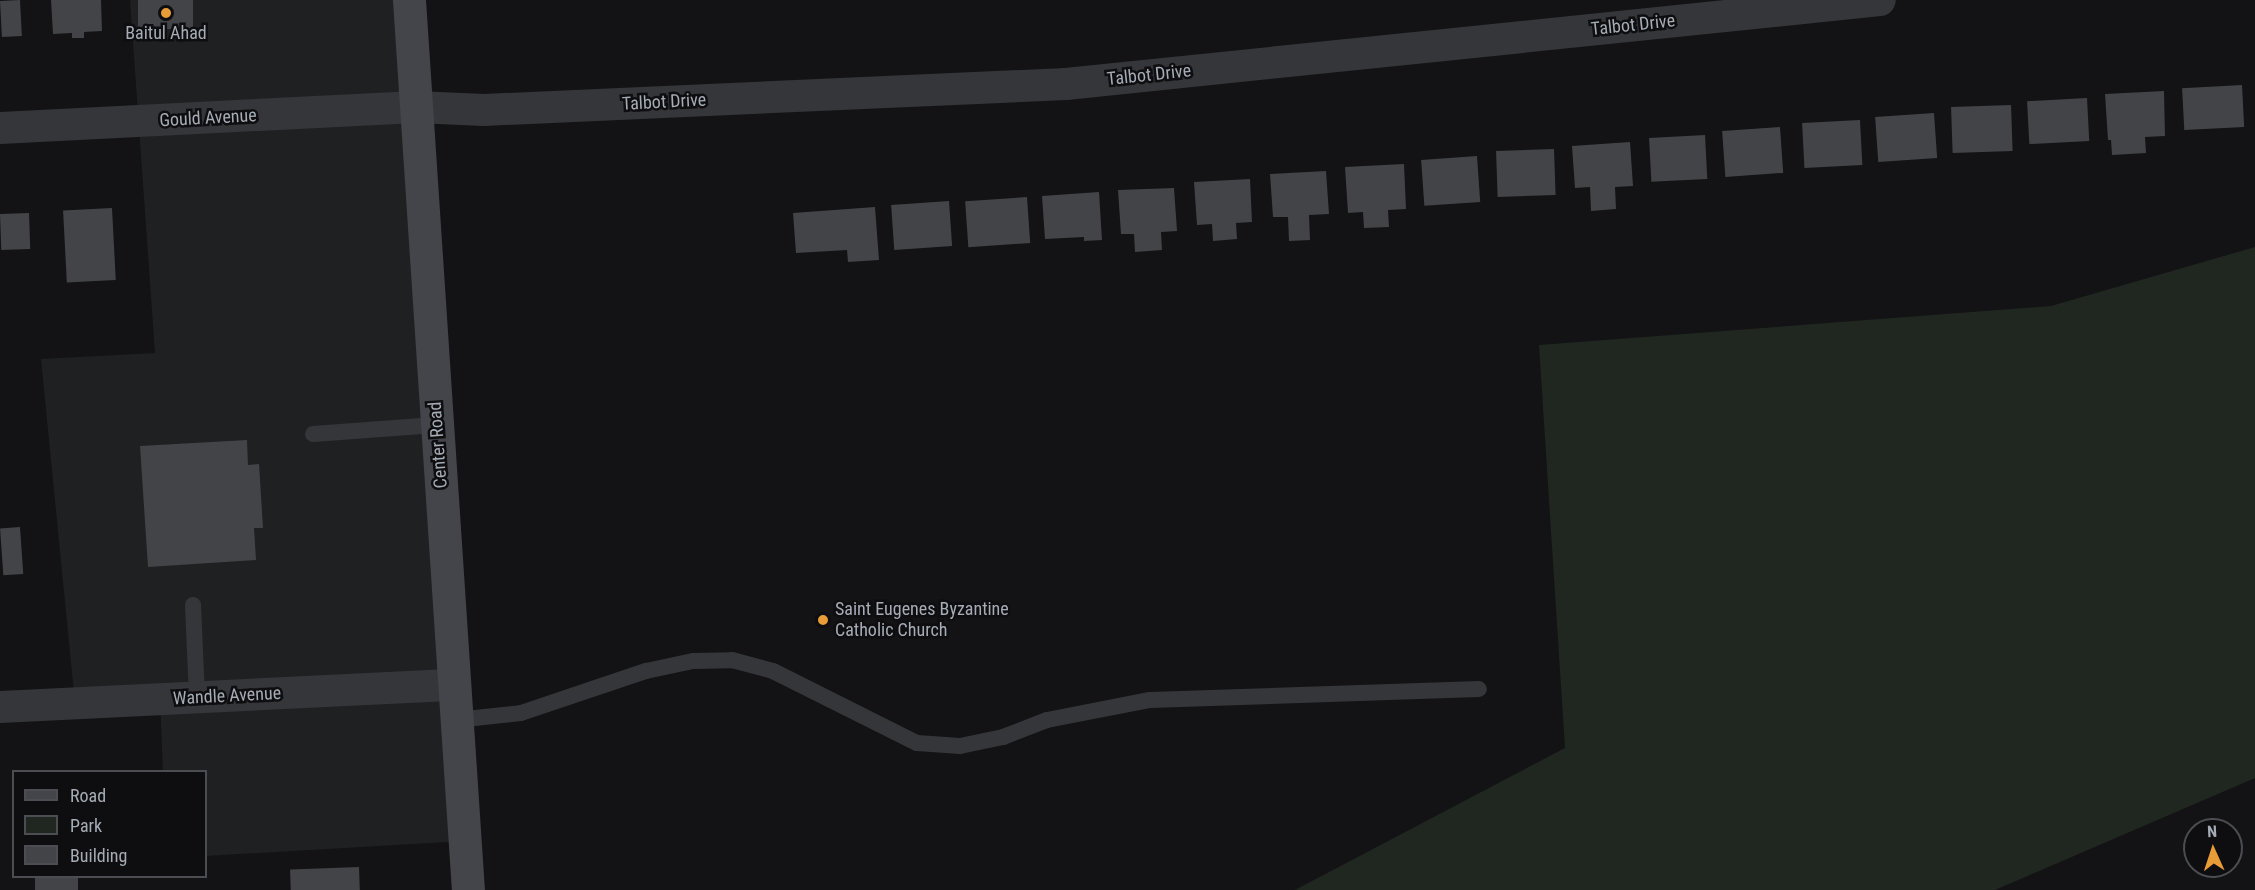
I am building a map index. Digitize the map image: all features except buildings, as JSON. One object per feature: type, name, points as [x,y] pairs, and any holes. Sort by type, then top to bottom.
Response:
[{"type":"main road","name":"Center Road","points":[[409,0],[468,890]]},
{"type":"street","name":"Talbot Drive","points":[[416,107],[484,110],[1066,84],[1880,0]]},
{"type":"street","name":"Gould Avenue","points":[[0,128],[416,107]]},
{"type":"street","name":"Wandle Avenue","points":[[0,707],[454,685]]},
{"type":"lane","points":[[313,434],[436,425]]},
{"type":"lane","points":[[193,605],[197,697]]},
{"type":"lane","points":[[456,720],[521,713],[646,671],[693,661],[732,660],[773,670],[917,743],[960,746],[1003,737],[1047,720],[1150,700],[1479,689]]},
{"type":"shaded area","points":[[130,0],[409,0],[464,841],[207,856],[207,770],[163,770],[160,699],[75,703],[41,359],[155,353]]},
{"type":"green space","points":[[2255,247],[2255,778],[1995,890],[1295,890],[1565,748],[1539,345],[2051,306]]},
{"type":"place","name":"Baitul Ahad","points":[[166,13]]},
{"type":"place","name":"Saint Eugenes Byzantine Catholic Church","points":[[823,620]]}]
